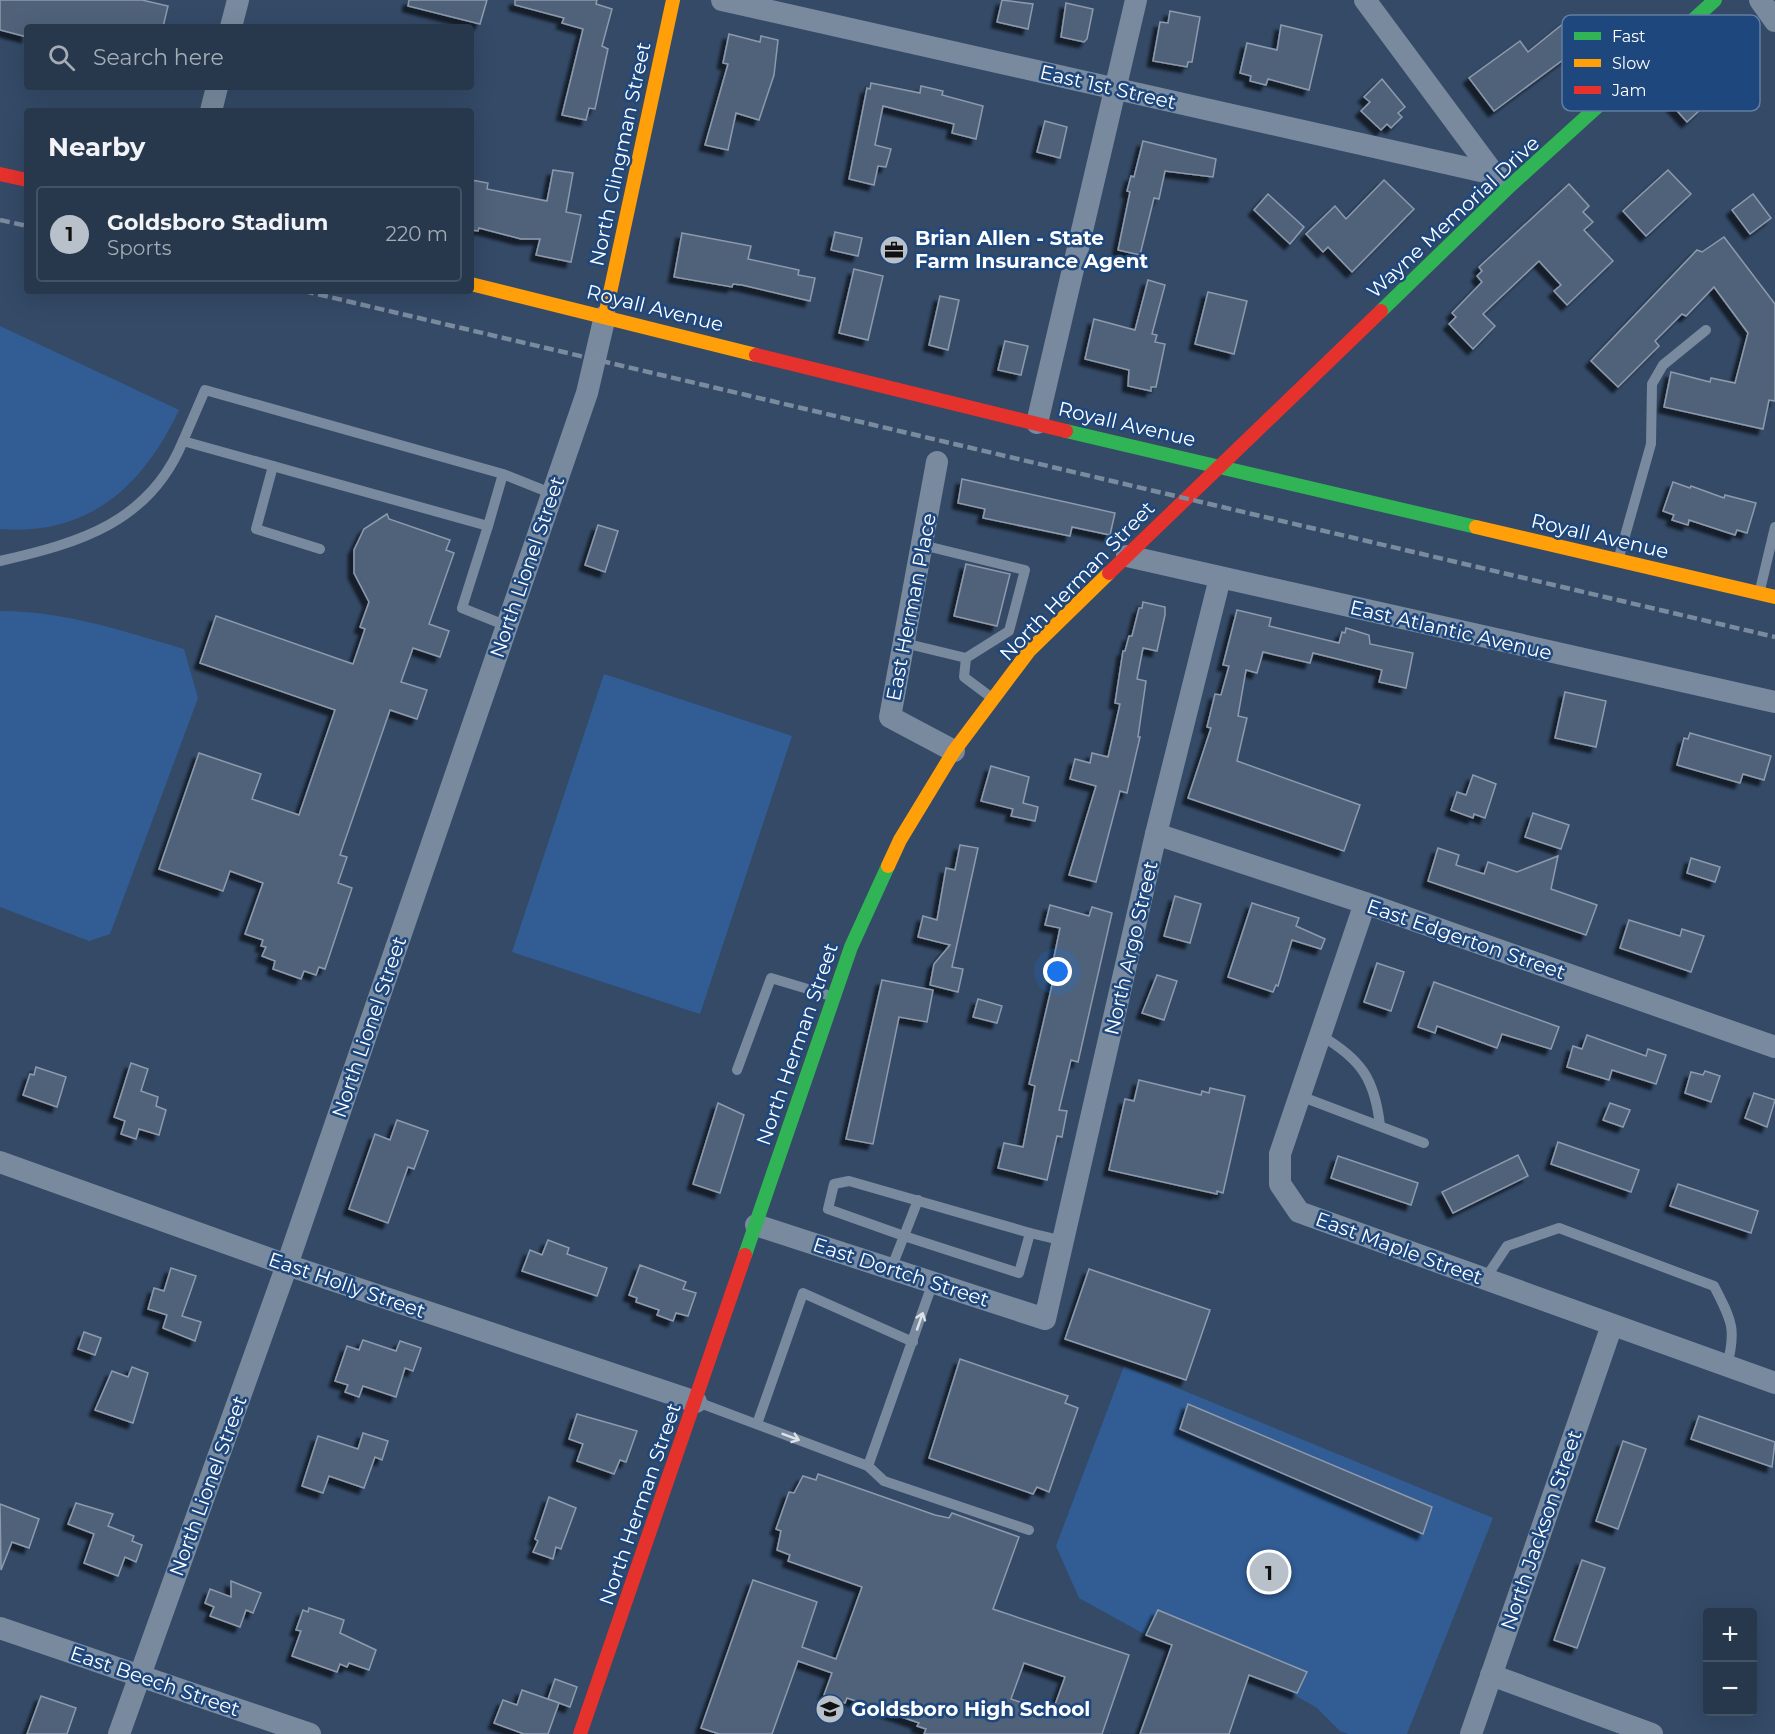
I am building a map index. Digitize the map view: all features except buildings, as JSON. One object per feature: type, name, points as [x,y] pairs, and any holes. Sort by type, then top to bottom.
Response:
[{"type":"main road","name":"North Clingman Street","points":[[605,316],[673,0]]},
{"type":"main road","name":"Wayne Memorial Drive","points":[[1697,15],[1715,0]]},
{"type":"main road","name":"Wayne Memorial Drive","points":[[1221,467],[1503,180],[1584,111]]},
{"type":"main road","points":[[0,174],[24,179]]},
{"type":"main road","name":"Royall Avenue","points":[[474,285],[1037,423],[1775,597]]},
{"type":"main road","name":"North Herman Street","points":[[580,1734],[851,947],[900,840],[954,751],[1029,651],[1221,467]]},
{"type":"street","points":[[232,24],[238,0]]},
{"type":"street","name":"East 1st Street","points":[[722,0],[1116,88],[1503,180]]},
{"type":"street","points":[[1037,423],[1136,0]]},
{"type":"street","points":[[1365,0],[1503,180]]},
{"type":"street","points":[[1760,0],[1775,21]]},
{"type":"street","points":[[212,108],[216,90]]},
{"type":"street","name":"North Lionel Street","points":[[119,1734],[287,1265],[553,494],[587,393],[605,316]]},
{"type":"street","name":"East Herman Place","points":[[937,462],[890,717],[954,751]]},
{"type":"street","name":"East Atlantic Avenue","points":[[1127,556],[1775,702]]},
{"type":"street","name":"North Argo Street","points":[[1045,1319],[1156,834],[1220,578]]},
{"type":"street","name":"East Edgerton Street","points":[[1156,834],[1365,903],[1775,1047]]},
{"type":"street","name":"East Maple Street","points":[[1365,903],[1280,1154],[1280,1184],[1299,1212],[1775,1383]]},
{"type":"street","name":"East Holly Street","points":[[0,1162],[287,1265],[696,1402]]},
{"type":"street","name":"East Dortch Street","points":[[756,1225],[1045,1319]]},
{"type":"street","name":"North Jackson Street","points":[[1471,1734],[1612,1325]]},
{"type":"street","name":"East Beech Street","points":[[0,1628],[310,1734]]},
{"type":"street","points":[[1491,1675],[1652,1734]]},
{"type":"lane","points":[[1618,560],[1651,444],[1652,384],[1663,365],[1706,330]]},
{"type":"lane","points":[[0,561],[66,543],[116,523],[152,495],[172,468],[205,390],[503,474],[553,494]]},
{"type":"lane","points":[[183,441],[489,526]]},
{"type":"lane","points":[[273,466],[256,529],[320,549]]},
{"type":"lane","points":[[503,474],[489,526],[462,608],[507,626]]},
{"type":"lane","points":[[1759,593],[1775,527]]},
{"type":"lane","points":[[904,643],[966,658],[1009,631],[1025,570],[922,545]]},
{"type":"lane","points":[[966,658],[964,677],[993,699]]},
{"type":"lane","points":[[737,1070],[771,978],[834,996]]},
{"type":"lane","points":[[1320,1035],[1345,1050],[1363,1069],[1377,1100],[1380,1126]]},
{"type":"lane","points":[[1300,1096],[1424,1143]]},
{"type":"lane","points":[[1030,1233],[1019,1273],[828,1209],[834,1184],[849,1181],[1064,1241]]},
{"type":"lane","points":[[891,1269],[918,1200]]},
{"type":"lane","points":[[1485,1279],[1507,1246],[1559,1228],[1714,1286],[1733,1325],[1733,1344],[1727,1366]]},
{"type":"lane","points":[[868,1466],[933,1282]]},
{"type":"lane","points":[[757,1424],[803,1293],[913,1342]]},
{"type":"lane","points":[[696,1402],[868,1466],[884,1480],[1029,1530]]},
{"type":"shaded area","points":[[0,326],[179,410],[165,437],[130,483],[109,501],[86,514],[60,524],[32,529],[0,529]]},
{"type":"shaded area","points":[[0,611],[71,618],[184,649],[198,698],[110,934],[89,941],[0,907]]},
{"type":"shaded area","points":[[604,674],[792,736],[700,1014],[512,952]]},
{"type":"shaded area","points":[[1124,1366],[1493,1518],[1407,1734],[1348,1734],[1340,1731],[1317,1708],[1298,1697],[1146,1635],[1079,1598],[1056,1546]]},
{"type":"railway","points":[[0,220],[24,225]]},
{"type":"railway","points":[[317,294],[1775,637]]},
{"type":"traffic: fast","points":[[1698,15],[1715,0]]},
{"type":"traffic: fast","points":[[1381,311],[1511,185],[1593,111]]},
{"type":"traffic: fast","points":[[1066,431],[1476,527]]},
{"type":"traffic: fast","points":[[745,1255],[851,947],[888,866]]},
{"type":"traffic: slow","points":[[605,316],[673,0]]},
{"type":"traffic: slow","points":[[474,285],[756,355]]},
{"type":"traffic: slow","points":[[1476,527],[1775,597]]},
{"type":"traffic: slow","points":[[888,866],[900,840],[954,751],[1029,651],[1109,573]]},
{"type":"traffic: jam","points":[[0,174],[24,179]]},
{"type":"traffic: jam","points":[[1109,573],[1381,311]]},
{"type":"traffic: jam","points":[[756,355],[1066,431]]},
{"type":"traffic: jam","points":[[580,1734],[745,1255]]},
{"type":"place","name":"Brian Allen - State Farm Insurance Agent","points":[[894,250]]},
{"type":"place","name":"Goldsboro Stadium","points":[[1269,1572]]},
{"type":"place","name":"Goldsboro High School","points":[[830,1709]]}]
